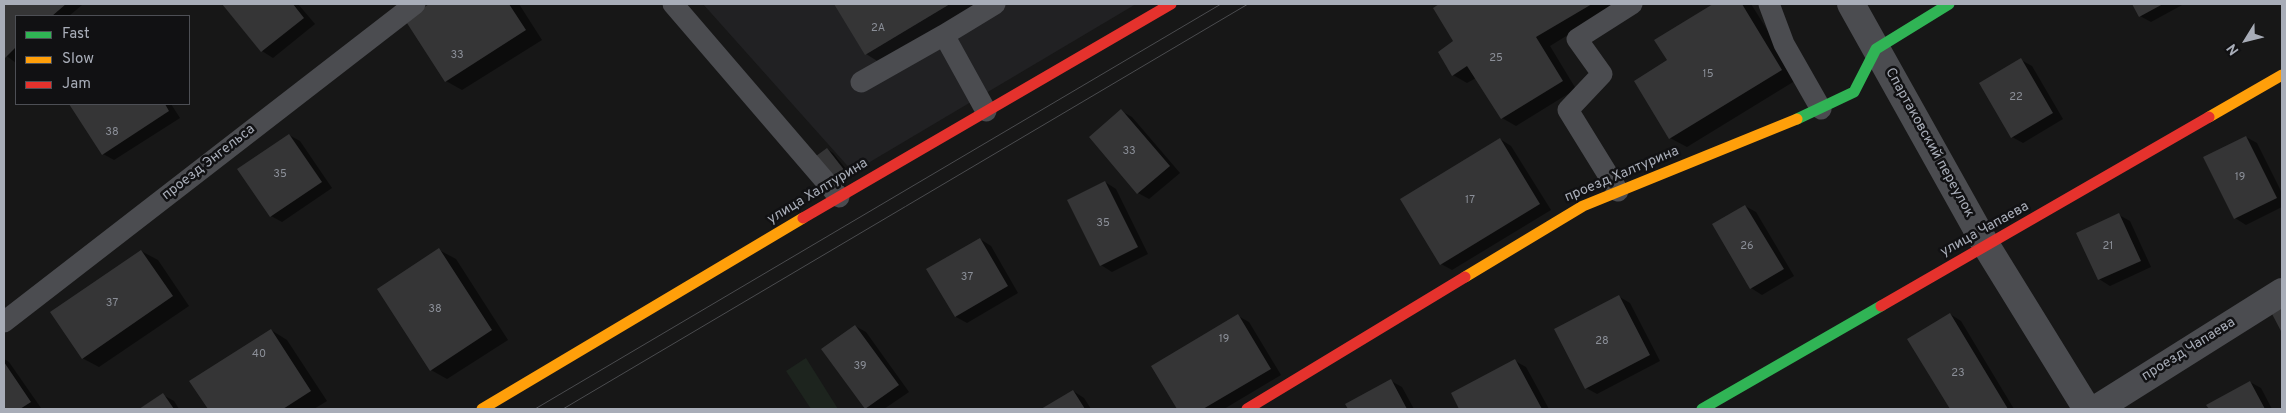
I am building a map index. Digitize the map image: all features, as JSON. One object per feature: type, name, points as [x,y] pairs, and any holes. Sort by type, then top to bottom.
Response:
[{"type":"street","name":"улица Халтурина","points":[[482,409],[839,197],[1171,4]]},
{"type":"street","name":"Спартаковский переулок","points":[[1851,4],[1987,247],[2086,409]]},
{"type":"street","points":[[1876,49],[1949,4]]},
{"type":"street","name":"проезд Халтурина","points":[[1247,409],[1583,206],[1821,110],[1854,92],[1876,49]]},
{"type":"street","name":"улица Чапаева","points":[[1702,409],[1987,247],[2282,75]]},
{"type":"street","name":"проезд Чапаева","points":[[2096,409],[2282,292]]},
{"type":"lane","name":"проезд Энгельса","points":[[4,322],[415,4]]},
{"type":"lane","points":[[673,4],[839,197]]},
{"type":"lane","points":[[860,82],[995,4]]},
{"type":"lane","points":[[1618,191],[1568,110],[1602,74],[1577,39],[1632,4]]},
{"type":"lane","points":[[1769,4],[1784,44],[1821,110]]},
{"type":"lane","points":[[944,35],[986,111]]},
{"type":"shaded area","points":[[703,4],[1136,4],[853,172]]},
{"type":"shaded area","points":[[806,358],[838,409],[811,409],[786,371]]},
{"type":"building","points":[[4,4],[66,4],[53,15],[15,15],[15,48],[5,58]]},
{"type":"building","points":[[222,4],[293,4],[304,18],[261,52]]},
{"type":"building","points":[[429,4],[509,4],[526,30],[445,82],[405,20]]},
{"type":"building","points":[[834,4],[950,4],[865,55]]},
{"type":"building","points":[[1439,4],[1592,4],[1536,37],[1563,81],[1501,119],[1467,66],[1452,76],[1438,52],[1453,41],[1433,8]]},
{"type":"building","points":[[1713,4],[1742,4],[1782,70],[1669,139],[1634,81],[1667,60],[1654,40]]},
{"type":"building","points":[[2132,4],[2163,4],[2139,17]]},
{"type":"building","points":[[2021,58],[2053,113],[2011,138],[1979,83]]},
{"type":"building","points":[[70,105],[166,105],[169,111],[102,155]]},
{"type":"building","points":[[1121,109],[1170,166],[1137,194],[1089,137]]},
{"type":"building","points":[[289,134],[322,182],[270,217],[237,169]]},
{"type":"building","points":[[2246,136],[2277,198],[2234,219],[2203,157]]},
{"type":"building","points":[[1500,138],[1540,204],[1440,265],[1400,199]]},
{"type":"building","points":[[827,148],[845,171],[830,183],[812,159]]},
{"type":"building","points":[[1105,181],[1138,247],[1100,266],[1067,200]]},
{"type":"building","points":[[1745,205],[1784,269],[1750,289],[1712,224]]},
{"type":"building","points":[[2119,213],[2141,261],[2098,280],[2076,233]]},
{"type":"building","points":[[980,238],[1008,286],[955,317],[926,269]]},
{"type":"building","points":[[439,248],[492,330],[430,371],[377,289]]},
{"type":"building","points":[[141,250],[173,296],[82,359],[50,312]]},
{"type":"building","points":[[1619,295],[1650,355],[1585,389],[1554,329]]},
{"type":"building","points":[[2282,307],[2282,333],[2271,312]]},
{"type":"building","points":[[1950,313],[2008,409],[1950,409],[1907,339]]},
{"type":"building","points":[[1238,314],[1271,369],[1203,409],[1177,409],[1151,366]]},
{"type":"building","points":[[855,325],[899,385],[865,409],[821,349]]},
{"type":"building","points":[[271,329],[311,391],[283,409],[208,409],[189,381]]},
{"type":"building","points":[[1515,359],[1542,409],[1459,409],[1451,393]]},
{"type":"building","points":[[4,362],[31,402],[20,409],[4,409]]},
{"type":"building","points":[[1391,379],[1407,409],[1348,409],[1345,404]]},
{"type":"building","points":[[2250,381],[2265,409],[2209,409],[2206,405]]},
{"type":"building","points":[[1073,390],[1085,409],[1041,409]]},
{"type":"building","points":[[163,393],[174,409],[139,409]]},
{"type":"tram line","points":[[535,409],[1221,4]]},
{"type":"tram line","points":[[563,409],[1248,4]]},
{"type":"traffic: fast","points":[[1797,119],[1854,92],[1876,49],[1949,4]]},
{"type":"traffic: fast","points":[[1702,409],[1881,306]]},
{"type":"traffic: slow","points":[[2209,117],[2282,75]]},
{"type":"traffic: slow","points":[[1465,277],[1583,206],[1797,119]]},
{"type":"traffic: slow","points":[[482,409],[803,218]]},
{"type":"traffic: jam","points":[[803,218],[1171,4]]},
{"type":"traffic: jam","points":[[1881,306],[2209,117]]},
{"type":"traffic: jam","points":[[1247,409],[1465,277]]}]
